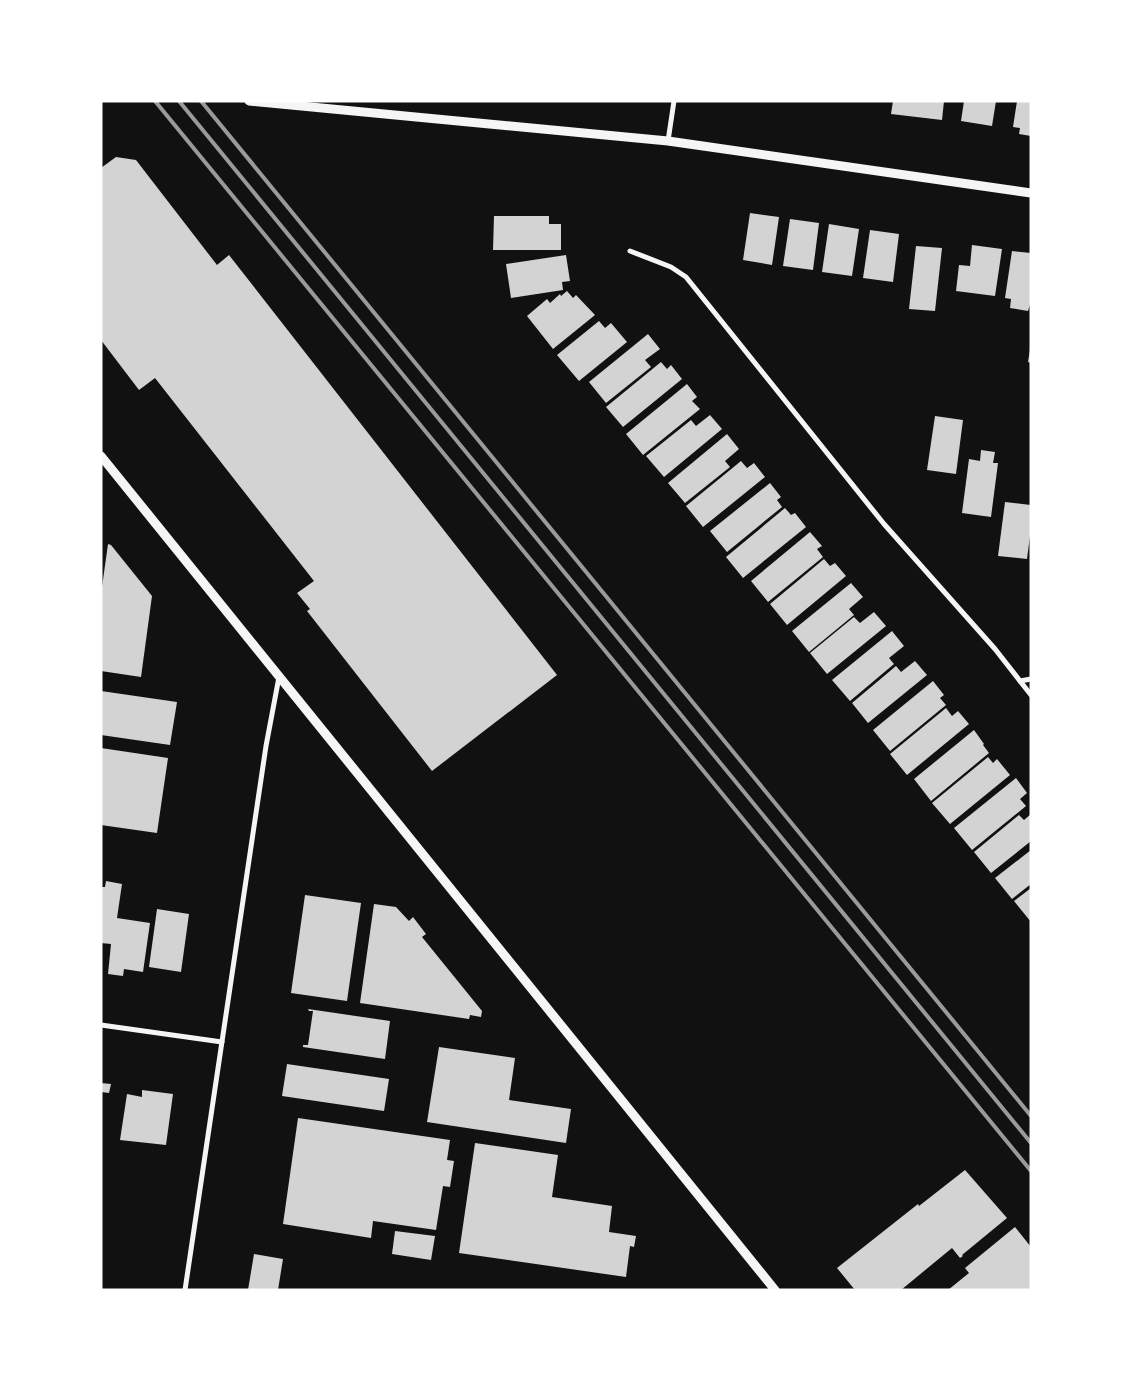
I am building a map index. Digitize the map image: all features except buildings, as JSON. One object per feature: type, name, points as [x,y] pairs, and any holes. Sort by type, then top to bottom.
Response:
[{"type":"street","points":[[249,101],[668,141],[1031,194]]},
{"type":"street","points":[[668,141],[674,101]]},
{"type":"street","points":[[630,251],[671,267],[686,277],[884,524],[979,630],[1031,695]]},
{"type":"street","points":[[101,456],[775,1290]]},
{"type":"street","points":[[185,1290],[266,746],[279,674]]},
{"type":"street","points":[[1020,681],[1031,679]]},
{"type":"street","points":[[101,1025],[222,1042]]},
{"type":"railway","points":[[155,101],[1031,1171]]},
{"type":"railway","points":[[179,101],[1031,1143]]},
{"type":"railway","points":[[201,101],[1031,1116]]}]
